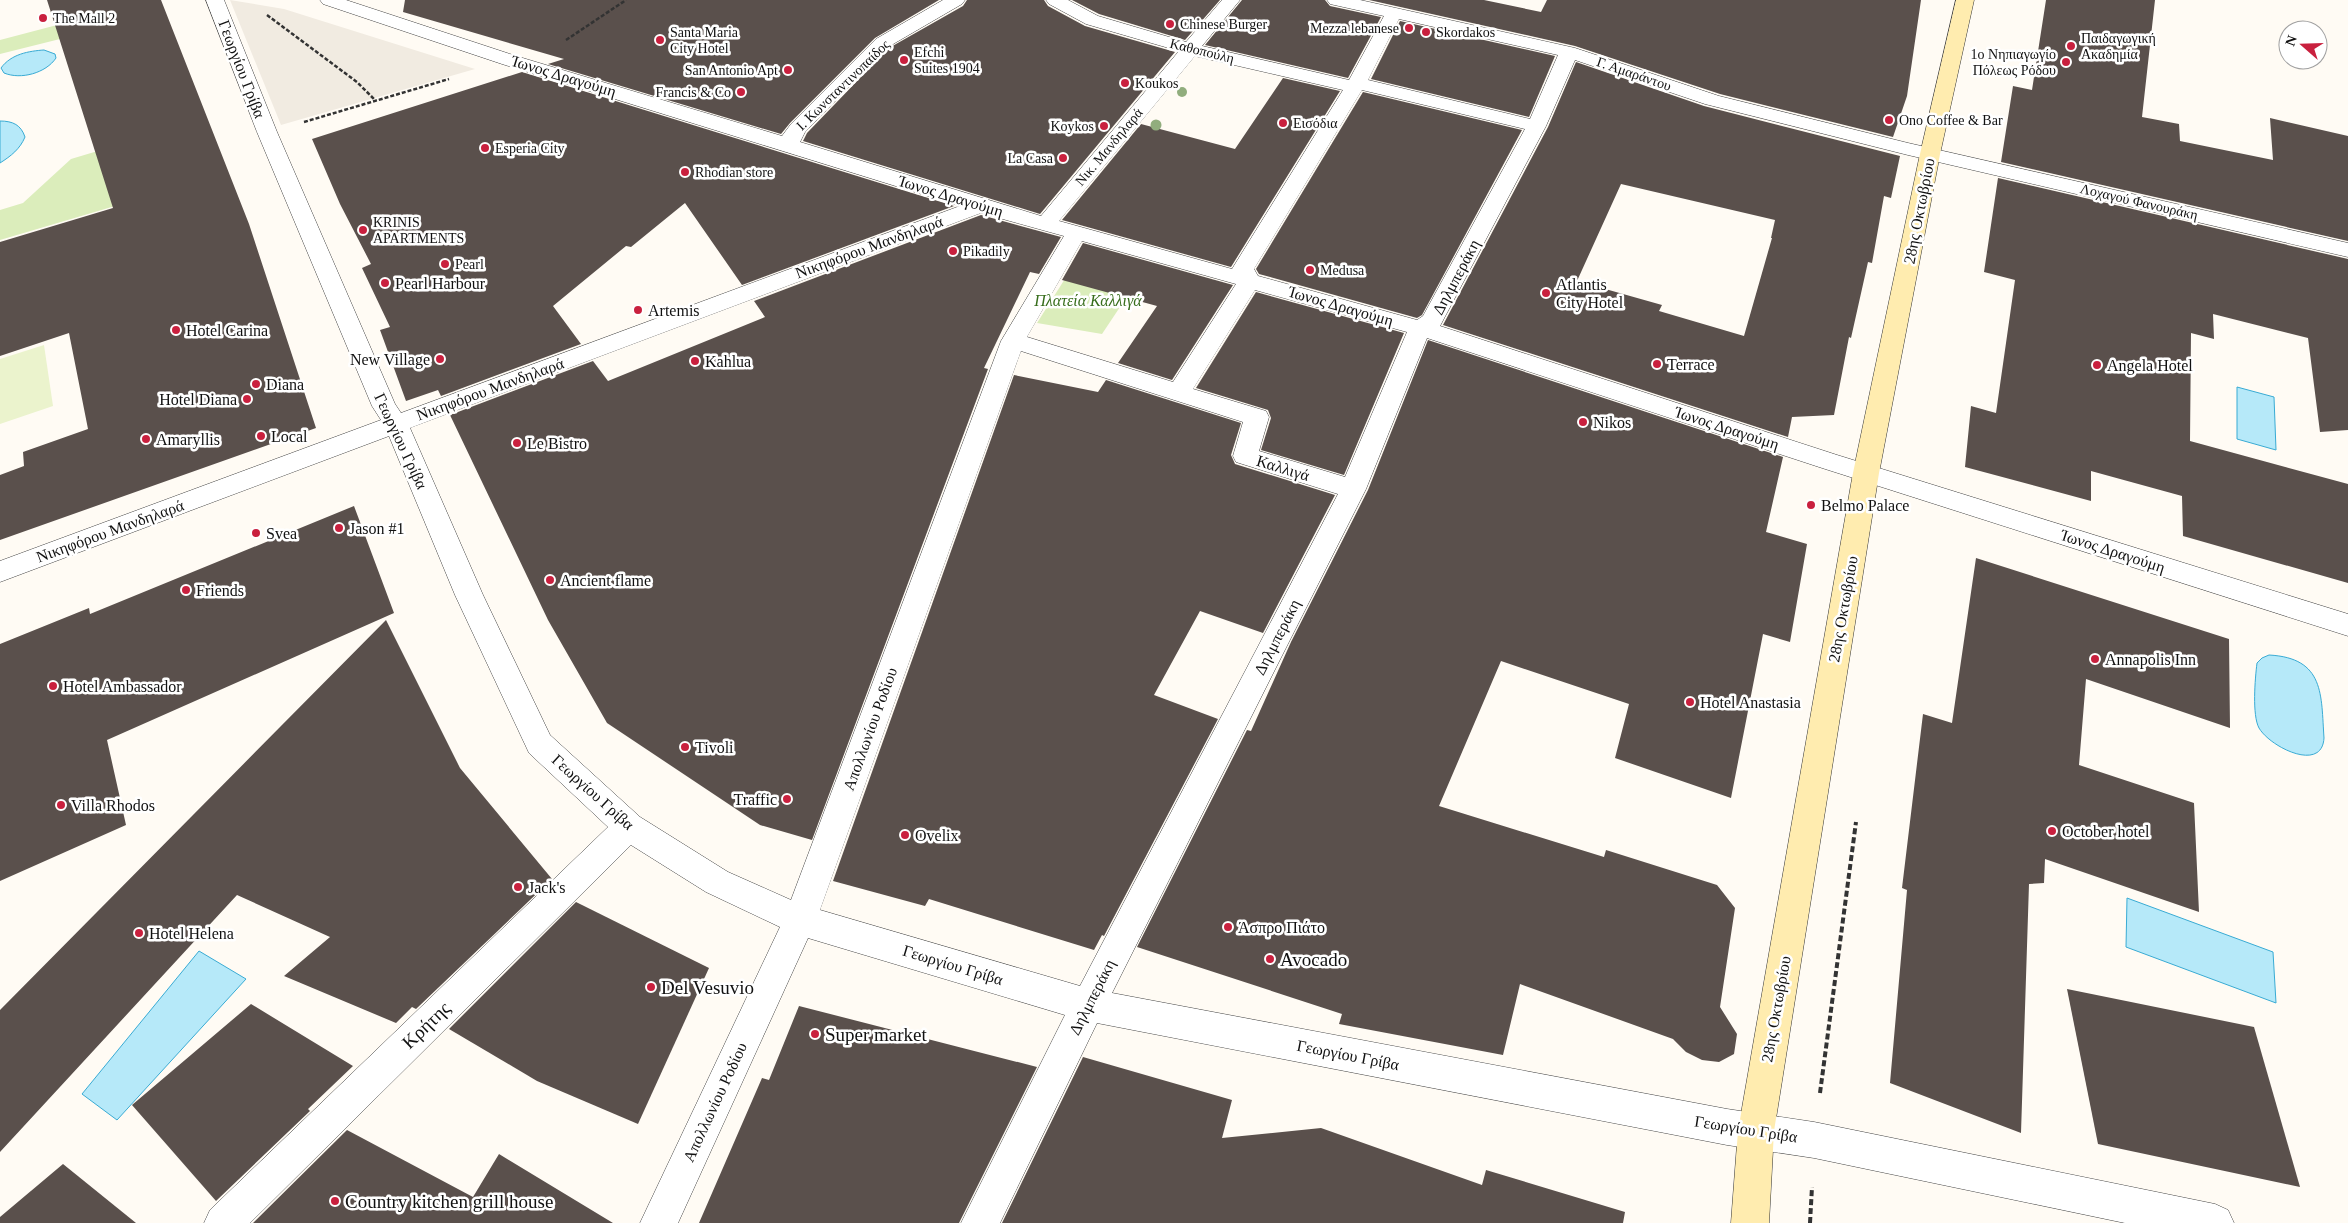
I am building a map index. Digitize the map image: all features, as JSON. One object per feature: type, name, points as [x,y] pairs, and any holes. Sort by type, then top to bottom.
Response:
[{"type":"street","name":"Γεωργίου Γρίβα","points":[[215,0],[267,132],[384,406],[396,424],[469,595],[539,744],[629,827],[717,882],[800,920],[1088,1006],[1756,1131],[1814,1140],[2215,1223]]},
{"type":"street","name":"Ίωνος Δραγούμη","points":[[330,0],[510,60],[789,145],[980,206],[1420,328],[1866,473],[2348,625]]},
{"type":"street","name":"Ι. Κωνσταντινοπαίδος","points":[[789,145],[791,137],[798,128],[882,43],[956,0]]},
{"type":"street","name":"Καθοπούλη","points":[[1055,0],[1092,20],[1190,49],[1536,126]]},
{"type":"street","name":"Νικ. Μανδηλαρά","points":[[1045,225],[1231,0]]},
{"type":"street","name":"Γ. Αμαράντου","points":[[1336,0],[1568,52],[1712,100],[1930,154]]},
{"type":"street","name":"28ης Οκτωβρίου","points":[[1750,1223],[1756,1131],[1866,473],[1930,154],[1965,0]]},
{"type":"street","points":[[1178,394],[1250,280],[1243,269],[1355,85],[1394,13]]},
{"type":"street","name":"Δηλμπεράκη","points":[[980,1223],[1088,1006],[1353,489],[1420,328],[1432,322],[1536,126],[1568,52]]},
{"type":"street","name":"Λοχαγού Φανουράκη","points":[[1930,154],[2348,250]]},
{"type":"street","name":"Νικηφόρου Μανδηλαρά","points":[[0,572],[980,206]]},
{"type":"street","name":"Απολλωνίου Ροδίου","points":[[659,1223],[800,920],[1013,341],[1076,233]]},
{"type":"street","name":"Καλλιγά","points":[[1013,341],[1178,394],[1257,417],[1245,456],[1353,489]]},
{"type":"street","name":"Κρήτης","points":[[223,1223],[629,827]]},
{"type":"path","points":[[562,42],[626,0]]},
{"type":"path","points":[[267,15],[358,82],[376,101]]},
{"type":"path","points":[[267,132],[510,60]]},
{"type":"green space","points":[[76,20],[80,34],[0,54],[0,40]]},
{"type":"green space","points":[[111,147],[132,201],[0,240],[0,210],[23,203],[71,159]]},
{"type":"green space","name":"Πλατεία Καλλιγά","points":[[1075,263],[1136,283],[1102,334],[1037,323]]},
{"type":"green space","points":[[44,345],[53,406],[0,424],[0,359]]},
{"type":"shaded area","points":[[230,0],[284,9],[475,69],[281,125]]},
{"type":"water","points":[[44,50],[55,54],[56,58],[46,68],[33,74],[11,75],[4,73],[1,68],[15,56],[26,52]]},
{"type":"water","points":[[0,121],[16,125],[21,129],[25,137],[15,152],[0,163]]},
{"type":"water","points":[[2237,387],[2274,397],[2276,450],[2237,439]]},
{"type":"water","points":[[2269,655],[2301,663],[2310,671],[2316,681],[2322,707],[2324,738],[2321,748],[2315,754],[2305,755],[2284,749],[2265,735],[2259,728],[2255,715],[2257,663]]},
{"type":"water","points":[[2127,898],[2273,952],[2276,1003],[2126,947]]},
{"type":"water","points":[[199,951],[246,979],[117,1120],[82,1094]]},
{"type":"building","points":[[47,0],[161,0],[249,224],[316,428],[0,540],[0,475],[24,466],[23,452],[88,429],[69,333],[0,356],[0,242],[113,208]]},
{"type":"building","points":[[405,0],[939,0],[875,38],[781,134],[548,64],[564,59],[403,12]]},
{"type":"building","points":[[967,0],[1044,0],[1048,6],[1085,26],[1175,52],[1040,214],[803,141],[807,133],[889,48],[963,6]]},
{"type":"building","points":[[1072,0],[1220,0],[1185,40],[1099,14]]},
{"type":"building","points":[[1242,0],[1325,0],[1330,6],[1381,17],[1348,78],[1205,45]]},
{"type":"building","points":[[1369,0],[1484,0],[1541,12],[1547,0],[1921,0],[1907,96],[1893,137],[1720,94],[1575,46]]},
{"type":"building","points":[[2046,0],[2155,0],[2142,117],[2179,124],[2180,141],[2273,160],[2270,118],[2348,136],[2348,241],[2001,162],[2013,86],[2032,90]]},
{"type":"building","points":[[1400,21],[1555,56],[1529,117],[1371,79]]},
{"type":"building","points":[[1576,62],[1704,106],[1900,156],[1891,198],[1884,196],[1872,263],[1868,262],[1851,338],[1849,337],[1834,415],[1792,417],[1788,437],[1443,325],[1548,127]],"holes":[[[1621,184],[1775,220],[1772,238],[1744,336],[1659,311],[1662,305],[1577,281]]]},
{"type":"building","points":[[522,72],[954,206],[742,285],[685,203],[631,247],[626,246],[553,306],[581,344],[441,396],[438,390],[406,401],[380,330],[390,327],[362,268],[371,264],[340,204],[312,139]]},
{"type":"building","points":[[1283,78],[1340,91],[1231,267],[1062,220],[1141,124],[1235,149]]},
{"type":"building","points":[[1363,92],[1522,130],[1422,315],[1417,318],[1259,274],[1256,269]]},
{"type":"building","points":[[1998,178],[2348,259],[2348,430],[2320,432],[2308,338],[2213,314],[2214,339],[2191,333],[2190,441],[2348,484],[2348,583],[2183,536],[2182,496],[2091,471],[2091,501],[1965,467],[1971,406],[1996,413],[2015,280],[1984,272]]},
{"type":"building","points":[[981,215],[1061,237],[1039,274],[1030,272],[984,368],[988,369],[812,840],[760,825],[607,723],[548,620],[450,415],[593,361],[608,381],[765,317],[754,301]]},
{"type":"building","points":[[1083,243],[1233,285],[1172,380],[1118,363],[1157,306],[1062,280]]},
{"type":"building","points":[[1256,292],[1404,333],[1344,475],[1261,450],[1271,418],[1268,410],[1196,388]]},
{"type":"building","points":[[1428,340],[1783,457],[1766,532],[1807,544],[1790,642],[1763,634],[1731,798],[1615,758],[1629,704],[1501,661],[1439,806],[1604,857],[1606,850],[1717,885],[1735,908],[1720,1007],[1737,1034],[1734,1054],[1719,1062],[1702,1060],[1686,1052],[1673,1039],[1520,984],[1503,1055],[1339,1024],[1342,1014],[1137,947],[1247,730],[1251,731],[1291,642],[1368,490]]},
{"type":"building","points":[[1014,375],[1098,392],[1106,380],[1241,423],[1231,455],[1235,464],[1335,495],[1263,633],[1200,611],[1154,695],[1218,719],[1104,936],[1102,935],[1094,950],[929,899],[925,906],[833,881]]},
{"type":"building","points":[[354,506],[394,613],[107,740],[126,825],[0,881],[0,644],[89,608],[90,614]]},
{"type":"building","points":[[1976,558],[2229,639],[2230,728],[2086,679],[2079,765],[2194,803],[2199,912],[2045,859],[2044,883],[2029,884],[2021,1133],[1890,1083],[1907,890],[1902,888],[1923,714],[1952,723]]},
{"type":"building","points":[[386,620],[460,768],[552,879],[416,1009],[412,1007],[396,1023],[284,976],[330,937],[237,895],[0,1152],[0,1010]]},
{"type":"building","points":[[576,902],[709,968],[638,1124],[537,1081],[449,1029]]},
{"type":"building","points":[[2067,989],[2254,1027],[2300,1187],[2098,1144]]},
{"type":"building","points":[[251,1004],[353,1066],[308,1109],[310,1111],[216,1201],[132,1105]]},
{"type":"building","points":[[799,1006],[1037,1067],[959,1223],[699,1223],[762,1078],[769,1080]]},
{"type":"building","points":[[1083,1057],[1232,1100],[1222,1138],[1321,1128],[1482,1185],[1486,1170],[1625,1212],[1623,1223],[1002,1223]]},
{"type":"building","points":[[347,1130],[473,1197],[499,1154],[613,1223],[253,1223]]},
{"type":"building","points":[[63,1164],[136,1223],[0,1223],[0,1217]]},
{"type":"place","name":"The Mall 2","points":[[43,18]]},
{"type":"place","name":"Chinese Burger","points":[[1170,24]]},
{"type":"place","name":"Mezza lebanese","points":[[1409,28]]},
{"type":"place","name":"Skordakos","points":[[1426,32]]},
{"type":"place","name":"Santa Maria City Hotel","points":[[660,40]]},
{"type":"place","name":"Παιδαγωγική Ακαδημία","points":[[2071,46]]},
{"type":"place","name":"Efchi Suites 1904","points":[[904,60]]},
{"type":"place","name":"1ο Νηπιαγωγίο Πόλεως Ρόδου","points":[[2066,62]]},
{"type":"place","name":"San Antonio Apt","points":[[788,70]]},
{"type":"place","name":"Koukos","points":[[1125,83]]},
{"type":"place","name":"Francis & Co","points":[[741,92]]},
{"type":"place","name":"Ono Coffee & Bar","points":[[1889,120]]},
{"type":"place","name":"Εισόδια","points":[[1283,123]]},
{"type":"place","name":"Koykos","points":[[1104,126]]},
{"type":"place","name":"Esperia City","points":[[485,148]]},
{"type":"place","name":"La Casa","points":[[1063,158]]},
{"type":"place","name":"Rhodian store","points":[[685,172]]},
{"type":"place","name":"KRINIS APARTMENTS","points":[[363,230]]},
{"type":"place","name":"Pikadily","points":[[953,251]]},
{"type":"place","name":"Pearl","points":[[445,264]]},
{"type":"place","name":"Medusa","points":[[1310,270]]},
{"type":"place","name":"Pearl Harbour","points":[[385,283]]},
{"type":"place","name":"Atlantis City Hotel","points":[[1546,293]]},
{"type":"place","name":"Artemis","points":[[638,310]]},
{"type":"place","name":"Hotel Carina","points":[[176,330]]},
{"type":"place","name":"New Village","points":[[440,359]]},
{"type":"place","name":"Kahlua","points":[[695,361]]},
{"type":"place","name":"Terrace","points":[[1657,364]]},
{"type":"place","name":"Angela Hotel","points":[[2097,365]]},
{"type":"place","name":"Diana","points":[[256,384]]},
{"type":"place","name":"Hotel Diana","points":[[247,399]]},
{"type":"place","name":"Nikos","points":[[1583,422]]},
{"type":"place","name":"Local","points":[[261,436]]},
{"type":"place","name":"Amaryllis","points":[[146,439]]},
{"type":"place","name":"Le Bistro","points":[[517,443]]},
{"type":"place","name":"Belmo Palace","points":[[1811,505]]},
{"type":"place","name":"Jason #1","points":[[339,528]]},
{"type":"place","name":"Svea","points":[[256,533]]},
{"type":"place","name":"Ancient flame","points":[[550,580]]},
{"type":"place","name":"Friends","points":[[186,590]]},
{"type":"place","name":"Annapolis Inn","points":[[2095,659]]},
{"type":"place","name":"Hotel Ambassador","points":[[53,686]]},
{"type":"place","name":"Hotel Anastasia","points":[[1690,702]]},
{"type":"place","name":"Tivoli","points":[[685,747]]},
{"type":"place","name":"Traffic","points":[[787,799]]},
{"type":"place","name":"Villa Rhodos","points":[[61,805]]},
{"type":"place","name":"October hotel","points":[[2052,831]]},
{"type":"place","name":"Ovelix","points":[[905,835]]},
{"type":"place","name":"Jack's","points":[[518,887]]},
{"type":"place","name":"Άσπρο Πιάτο","points":[[1228,927]]},
{"type":"place","name":"Hotel Helena","points":[[139,933]]},
{"type":"place","name":"Avocado","points":[[1270,959]]},
{"type":"place","name":"Del Vesuvio","points":[[651,987]]},
{"type":"place","name":"Super market","points":[[815,1034]]},
{"type":"place","name":"Country kitchen grill house","points":[[335,1201]]}]
